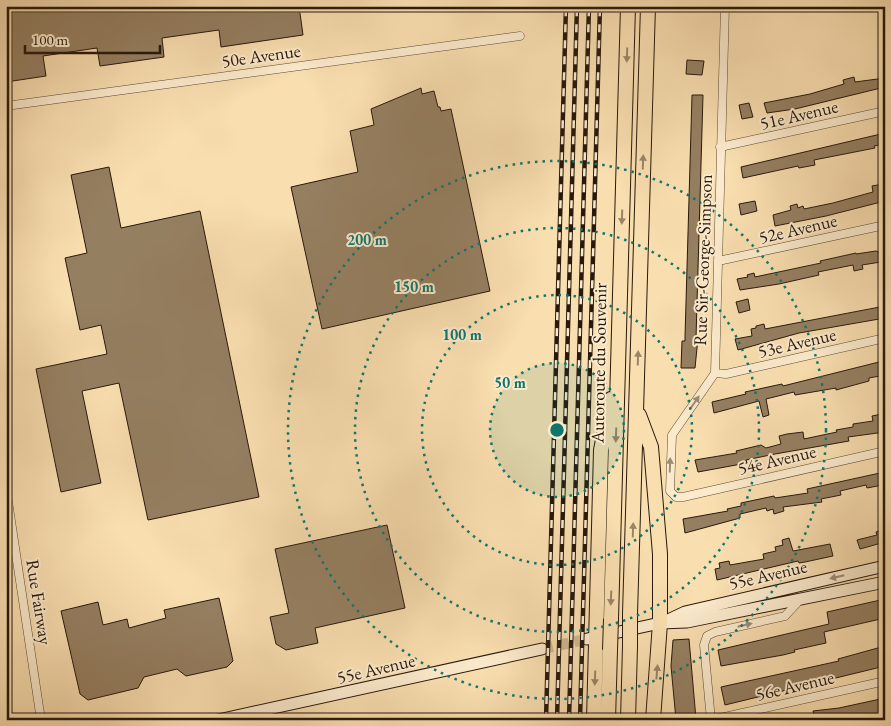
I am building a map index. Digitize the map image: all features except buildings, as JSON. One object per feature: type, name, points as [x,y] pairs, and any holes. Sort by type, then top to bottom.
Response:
[{"type":"highway","name":"Autoroute du Souvenir","points":[[608,720],[628,6]]},
{"type":"highway","points":[[628,720],[648,6]]},
{"type":"highway","points":[[594,720],[592,638],[602,438],[618,369]]},
{"type":"highway","points":[[636,407],[652,447],[660,554],[660,623],[653,720]]},
{"type":"street","name":"Rue Sir-George-Simpson","points":[[715,373],[725,6]]},
{"type":"street","name":"50e Avenue","points":[[6,106],[520,36]]},
{"type":"street","name":"51e Avenue","points":[[720,147],[885,111]]},
{"type":"street","name":"52e Avenue","points":[[718,260],[885,225]]},
{"type":"street","name":"53e Avenue","points":[[715,373],[726,374],[885,338]]},
{"type":"street","name":"54e Avenue","points":[[715,373],[671,438],[671,494],[676,496],[885,452]]},
{"type":"street","name":"Rue Fairway","points":[[6,488],[41,720]]},
{"type":"street","name":"55e Avenue","points":[[660,623],[685,612],[885,566]]},
{"type":"street","name":"55e Avenue","points":[[592,638],[660,623],[687,622],[885,582]]},
{"type":"street","name":"55e Avenue","points":[[711,720],[704,645],[708,636],[714,632],[785,616],[799,600]]},
{"type":"street","name":"55e Avenue","points":[[218,720],[542,650]]},
{"type":"street","name":"56e Avenue","points":[[711,720],[885,681]]},
{"type":"tunnel","points":[[542,649],[587,639]]},
{"type":"railway","points":[[546,720],[566,6]]},
{"type":"railway","points":[[557,720],[577,6]]},
{"type":"railway","points":[[569,720],[589,6]]},
{"type":"railway","points":[[580,720],[600,6]]}]
